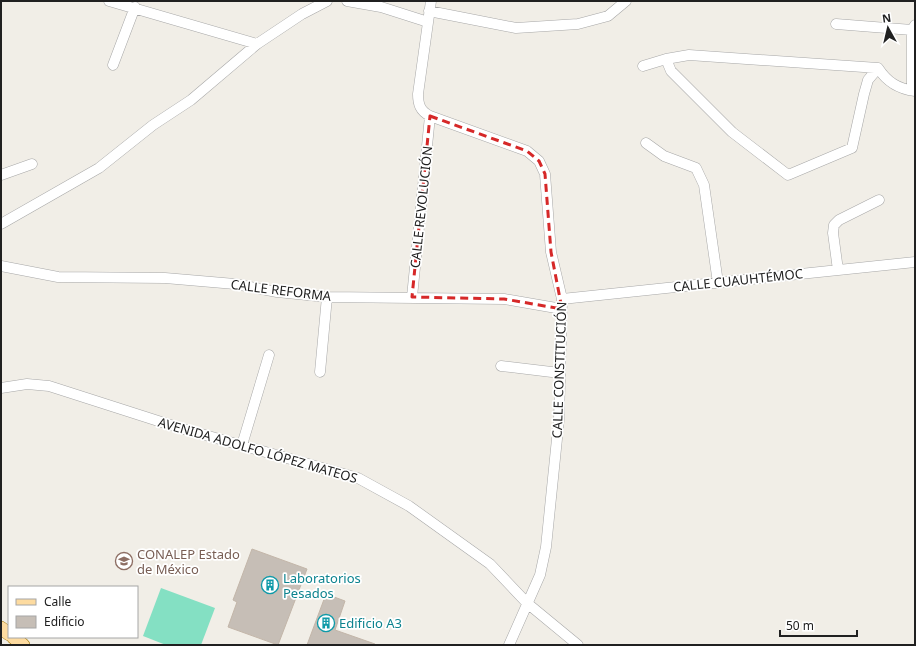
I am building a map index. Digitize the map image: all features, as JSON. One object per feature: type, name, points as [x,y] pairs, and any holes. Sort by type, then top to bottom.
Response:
[{"type":"main road","points":[[13,638],[23,645]]},
{"type":"street","points":[[109,1],[135,7],[257,44]]},
{"type":"street","points":[[1,224],[99,168],[153,125],[191,100],[257,44],[302,14],[327,1]]},
{"type":"street","points":[[347,1],[381,7],[428,22]]},
{"type":"street","points":[[430,116],[423,112],[418,104],[418,94],[430,6],[516,28],[578,24],[608,16],[626,1]]},
{"type":"street","points":[[114,65],[135,7]]},
{"type":"street","points":[[836,24],[914,27],[914,91],[898,87],[886,79],[878,68]]},
{"type":"street","points":[[643,66],[666,59],[689,55],[878,68]]},
{"type":"street","points":[[666,59],[671,71],[732,132],[788,175],[852,148],[868,80],[878,68]]},
{"type":"street","name":"CALLE REVOLUCIÓN","points":[[412,298],[430,116]]},
{"type":"street","name":"CALLE CONSTITUCIÓN","points":[[430,116],[527,151],[539,161],[545,174],[551,252],[562,304],[559,418],[546,546],[540,576],[509,645]]},
{"type":"street","points":[[646,143],[664,156],[696,168],[704,185],[718,282]]},
{"type":"street","points":[[1,176],[32,164]]},
{"type":"street","points":[[838,270],[833,233],[834,225],[839,220],[879,200]]},
{"type":"street","name":"CALLE CUAUHTÉMOC","points":[[562,304],[718,282],[915,262]]},
{"type":"street","name":"CALLE REFORMA","points":[[1,266],[58,276],[173,279],[235,284],[277,292],[327,297],[504,299],[562,304]]},
{"type":"street","points":[[320,372],[327,297]]},
{"type":"street","points":[[242,445],[269,355]]},
{"type":"street","points":[[500,366],[560,373]]},
{"type":"street","name":"AVENIDA ADOLFO LÓPEZ MATEOS","points":[[1,388],[27,384],[50,386],[180,428],[358,478],[409,506],[490,564],[527,603],[578,645]]},
{"type":"highlighted area","points":[[430,116],[527,151],[539,161],[545,174],[551,252],[562,309],[504,299],[412,297]]},
{"type":"green space","points":[[161,588],[215,608],[201,645],[166,645],[143,636]]},
{"type":"building","name":"Laboratorios Pesados","points":[[252,549],[307,569],[278,645],[228,627],[237,602],[233,600]]},
{"type":"building","name":"Edificio A3","points":[[326,594],[345,601],[335,630],[375,645],[307,645]]},
{"type":"place","name":"CONALEP Estado de México","points":[[124,561]]},
{"type":"place","name":"Laboratorios Pesados","points":[[270,585]]},
{"type":"place","name":"Edificio A3","points":[[326,623]]}]
